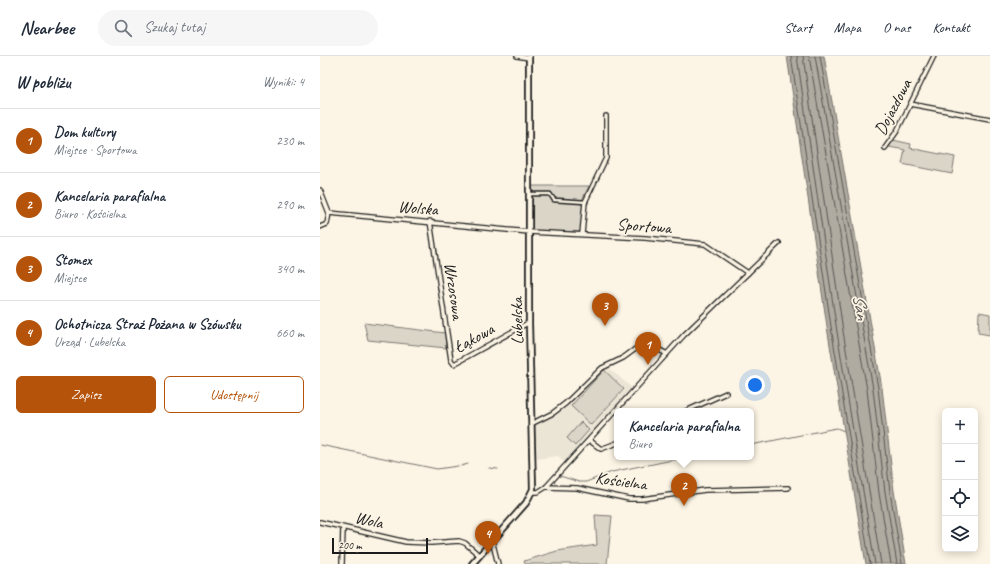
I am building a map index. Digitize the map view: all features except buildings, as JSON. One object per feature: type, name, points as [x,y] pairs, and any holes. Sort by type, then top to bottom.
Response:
[{"type":"main road","name":"Lubelska","points":[[529,57],[529,324],[532,492]]},
{"type":"main road","points":[[472,564],[526,503],[532,492]]},
{"type":"street","points":[[517,56],[529,57]]},
{"type":"street","name":"Dojazdowa","points":[[885,148],[897,131],[934,56]]},
{"type":"street","points":[[910,104],[990,120]]},
{"type":"street","points":[[582,234],[586,202],[606,158],[606,116]]},
{"type":"street","points":[[320,190],[329,213],[328,224],[320,227]]},
{"type":"street","points":[[529,194],[550,194],[554,200],[586,202]]},
{"type":"street","name":"Wolska","points":[[329,213],[430,221],[529,232]]},
{"type":"street","name":"Wrzosowa","points":[[430,221],[451,360],[454,364]]},
{"type":"street","name":"Sportowa","points":[[529,232],[582,234],[706,244],[748,273]]},
{"type":"street","points":[[619,408],[667,354],[779,243]]},
{"type":"street","name":"Łąkowa","points":[[454,364],[529,324]]},
{"type":"street","points":[[531,424],[553,413],[566,403],[602,368],[615,363],[645,342],[667,354]]},
{"type":"street","points":[[693,408],[726,393]]},
{"type":"street","points":[[532,492],[538,492],[546,487],[614,413]]},
{"type":"street","points":[[590,440],[601,449],[614,444]]},
{"type":"street","name":"Kościelna","points":[[546,487],[577,488],[629,499],[642,499],[705,490],[788,488]]},
{"type":"street","name":"Wola","points":[[320,522],[406,542],[431,543],[459,541],[465,543],[479,555]]},
{"type":"street","points":[[342,564],[343,528]]},
{"type":"street","points":[[492,540],[498,564]]},
{"type":"shaded area","points":[[893,140],[911,144],[910,148],[955,157],[952,174],[902,164],[905,150],[889,147]]},
{"type":"shaded area","points":[[532,186],[589,186],[583,198],[581,230],[579,232],[531,231]]},
{"type":"shaded area","points":[[979,312],[990,314],[990,335],[978,333]]},
{"type":"shaded area","points":[[364,323],[445,333],[446,348],[368,340]]},
{"type":"shaded area","points":[[609,368],[632,388],[565,463],[558,456],[536,459],[535,425],[566,406],[604,369]]},
{"type":"shaded area","points":[[604,370],[624,389],[591,425],[571,406]]},
{"type":"shaded area","points":[[581,422],[589,430],[575,446],[567,438]]},
{"type":"shaded area","points":[[595,515],[612,516],[607,564],[525,564],[524,561],[557,551],[597,545]]},
{"type":"water","name":"San","points":[[787,56],[824,56],[882,388],[894,491],[906,564],[866,564],[828,333]]},
{"type":"waterway","points":[[754,444],[837,428],[844,431]]},
{"type":"waterway","points":[[320,445],[437,469],[458,466]]},
{"type":"waterway","points":[[648,465],[672,460]]},
{"type":"waterway","points":[[461,466],[468,464]]},
{"type":"waterway","points":[[560,476],[579,482],[586,482],[612,472],[645,465]]},
{"type":"waterway","points":[[489,468],[498,469]]},
{"type":"place","name":"Stomex","points":[[605,326]]},
{"type":"place","name":"Dom kultury","points":[[648,365]]},
{"type":"place","name":"Kancelaria parafialna","points":[[684,506]]},
{"type":"place","name":"Ochotnicza Straż Pożana w Szówsku","points":[[488,554]]}]
